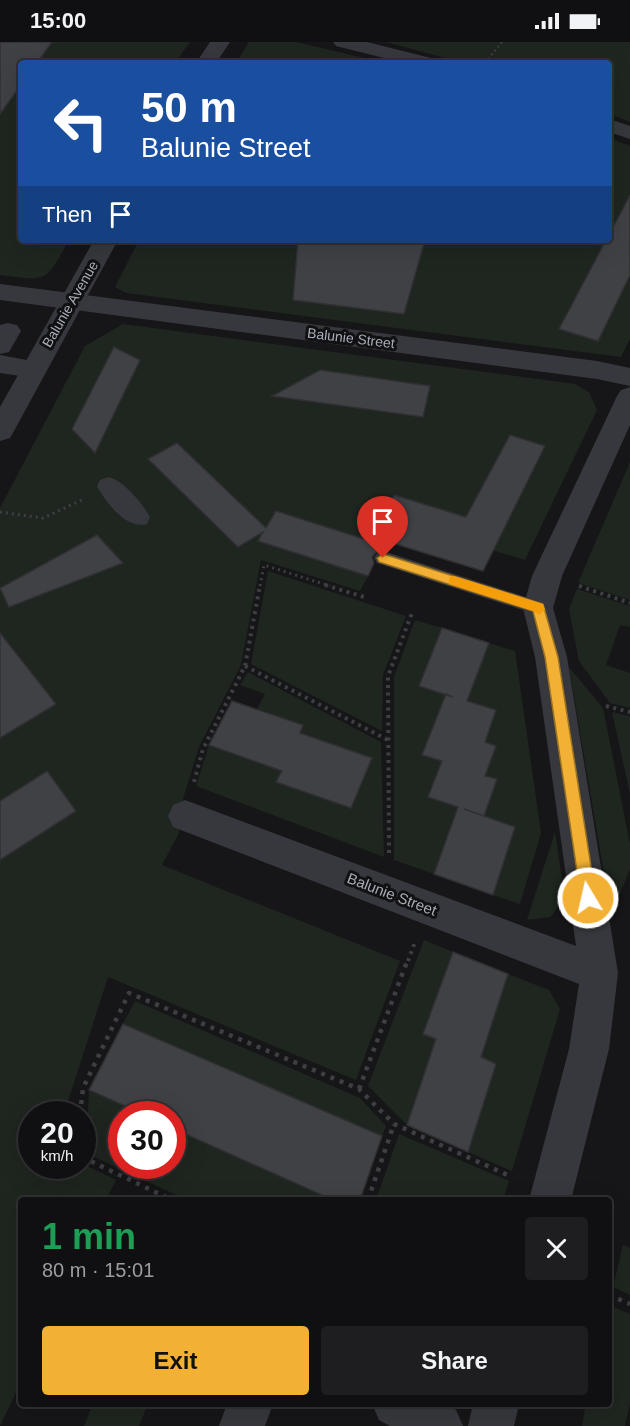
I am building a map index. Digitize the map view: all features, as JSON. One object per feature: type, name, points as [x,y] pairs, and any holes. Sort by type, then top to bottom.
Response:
[{"type":"street","points":[[208,60],[220,42]]},
{"type":"street","points":[[344,42],[416,60]]},
{"type":"street","points":[[612,126],[630,133]]},
{"type":"street","name":"Balunie Avenue","points":[[0,430],[104,243]]},
{"type":"street","name":"Balunie Street","points":[[0,292],[597,370],[630,377]]},
{"type":"street","points":[[0,364],[34,369]]},
{"type":"street","points":[[551,1197],[589,1048],[599,973],[551,657],[538,608],[547,576],[630,396]]},
{"type":"street","points":[[109,486],[138,517]]},
{"type":"street","name":"Balunie Street","points":[[185,816],[599,973]]},
{"type":"street","points":[[242,1426],[249,1407]]},
{"type":"street","points":[[401,1407],[440,1426]]},
{"type":"street","points":[[491,1426],[495,1407]]},
{"type":"lane","points":[[383,558],[538,608]]},
{"type":"path","points":[[487,60],[502,42]]},
{"type":"path","points":[[0,512],[43,518],[109,486]]},
{"type":"path","points":[[185,816],[203,749],[245,666],[264,565],[364,597]]},
{"type":"path","points":[[547,576],[630,603]]},
{"type":"path","points":[[389,893],[388,676],[412,613]]},
{"type":"path","points":[[245,666],[388,740]]},
{"type":"path","points":[[606,706],[630,712]]},
{"type":"path","points":[[359,1089],[428,908]]},
{"type":"path","points":[[82,1101],[83,1089],[129,993],[359,1089],[394,1124],[519,1180]]},
{"type":"path","points":[[369,1197],[394,1124]]},
{"type":"path","points":[[96,1164],[166,1197]]},
{"type":"path","points":[[612,1296],[630,1304]]},
{"type":"shaded area","points":[[7,42],[190,42],[177,60],[18,60],[18,243],[67,243],[50,272],[37,278],[0,275],[0,50]]},
{"type":"shaded area","points":[[249,42],[296,42],[373,60],[238,60]]},
{"type":"shaded area","points":[[386,42],[630,42],[630,122],[612,115],[612,60],[452,60]]},
{"type":"shaded area","points":[[612,139],[630,146],[630,339],[621,357],[126,293],[115,287],[137,243],[612,243]]},
{"type":"shaded area","points":[[123,324],[575,384],[589,392],[597,410],[525,560],[396,521],[383,545],[276,511],[258,540],[368,576],[360,591],[261,560],[241,665],[199,747],[179,812],[179,833],[162,865],[400,961],[356,1080],[108,977],[68,1101],[18,1101],[18,1179],[96,1179],[96,1170],[108,1176],[108,1179],[116,1180],[108,1197],[18,1197],[18,1388],[0,1426],[0,508],[85,346]]},
{"type":"shaded area","points":[[630,462],[630,600],[578,583]]},
{"type":"shaded area","points":[[268,571],[406,616],[383,675],[382,731],[251,664]]},
{"type":"shaded area","points":[[577,589],[630,606],[630,627],[620,625],[606,665],[630,673],[630,708],[610,703],[579,661],[569,609]]},
{"type":"shaded area","points":[[415,620],[442,628],[419,685],[446,694],[434,725],[433,758],[442,761],[428,797],[458,807],[434,874],[394,860],[394,677]]},
{"type":"shaded area","points":[[489,643],[515,651],[541,833],[520,904],[493,895],[515,827],[484,816],[497,780],[485,776],[496,746],[485,742],[467,701]]},
{"type":"shaded area","points":[[569,667],[603,708],[630,844],[630,869],[611,915]]},
{"type":"shaded area","points":[[248,672],[381,742],[384,857],[196,786],[209,745],[282,771],[277,782],[351,808],[372,758],[300,733],[303,725],[257,709],[265,694],[240,685]]},
{"type":"shaded area","points":[[612,712],[630,716],[630,794]]},
{"type":"shaded area","points":[[555,832],[565,899],[550,917],[527,920]]},
{"type":"shaded area","points":[[424,940],[453,952],[423,1033],[436,1039],[407,1125],[368,1086]]},
{"type":"shaded area","points":[[508,974],[549,990],[560,1009],[512,1171],[468,1152],[496,1064],[481,1057]]},
{"type":"shaded area","points":[[135,1001],[360,1098],[386,1126],[382,1136],[123,1024]]},
{"type":"shaded area","points":[[145,1087],[159,1101],[138,1101]]},
{"type":"shaded area","points":[[89,1090],[113,1101],[108,1101],[108,1163],[96,1158],[96,1101],[88,1101]]},
{"type":"shaded area","points":[[186,1134],[326,1197],[181,1197],[142,1179],[186,1179]]},
{"type":"shaded area","points":[[399,1134],[509,1181],[504,1197],[377,1197]]},
{"type":"shaded area","points":[[623,1245],[630,1248],[630,1295],[613,1287]]},
{"type":"shaded area","points":[[612,1306],[630,1314],[630,1403],[625,1426],[582,1426],[585,1407],[612,1407]]},
{"type":"shaded area","points":[[92,1407],[147,1407],[139,1426],[84,1426]]},
{"type":"building","points":[[0,42],[52,42],[39,60],[18,60],[18,89],[0,114]]},
{"type":"building","points":[[630,195],[630,275],[598,341],[559,329],[604,243],[612,243],[612,229]]},
{"type":"building","points":[[298,243],[424,243],[404,314],[293,300]]},
{"type":"building","points":[[114,347],[140,360],[95,453],[72,429]]},
{"type":"building","points":[[320,370],[430,386],[423,417],[272,396]]},
{"type":"building","points":[[510,435],[545,446],[483,571],[373,537],[394,495],[466,517]]},
{"type":"building","points":[[177,443],[266,528],[276,511],[383,545],[372,557],[374,563],[368,576],[258,541],[263,532],[238,547],[148,459]]},
{"type":"building","points":[[97,535],[123,563],[9,607],[0,588]]},
{"type":"building","points":[[442,628],[489,643],[467,701],[496,710],[485,742],[496,746],[485,776],[497,779],[484,816],[464,809],[515,827],[493,895],[434,874],[458,807],[428,797],[442,761],[422,755],[446,695],[419,686]]},
{"type":"building","points":[[0,633],[56,704],[0,738]]},
{"type":"building","points":[[232,701],[303,725],[300,733],[372,758],[351,808],[276,782],[282,771],[209,745]]},
{"type":"building","points":[[47,771],[76,811],[0,860],[0,801]]},
{"type":"building","points":[[453,952],[508,974],[481,1057],[496,1064],[468,1152],[407,1125],[436,1039],[423,1034]]},
{"type":"building","points":[[123,1024],[382,1136],[361,1197],[326,1197],[186,1134],[186,1101],[114,1101],[89,1090]]},
{"type":"slow traffic","points":[[454,581],[539,610]]},
{"type":"route","points":[[383,558],[538,608],[551,657],[588,898]]}]
